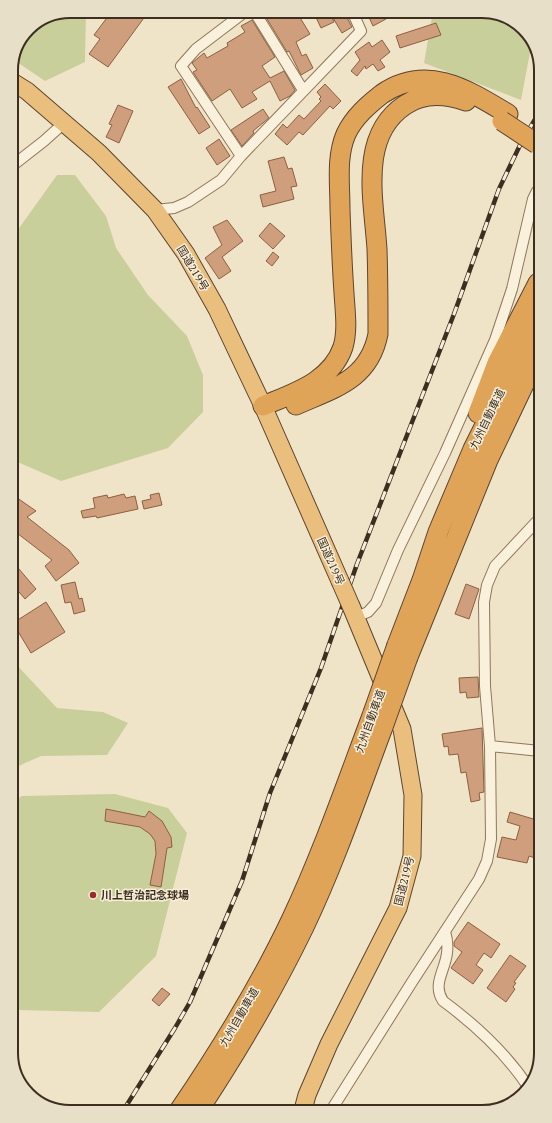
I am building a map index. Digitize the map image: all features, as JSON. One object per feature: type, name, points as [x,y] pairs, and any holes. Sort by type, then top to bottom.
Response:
[{"type":"highway","points":[[266,412],[323,376],[331,368],[343,347],[346,323],[341,242],[339,171],[341,152],[346,134],[354,121],[374,100],[401,85],[426,81],[438,81],[466,89],[505,117],[534,141]]},
{"type":"highway","name":"国道219号","points":[[18,84],[27,90],[99,153],[154,210],[186,254],[214,302],[266,412],[340,581],[402,730],[413,795],[412,856],[398,908],[329,1044],[307,1095],[304,1105]]},
{"type":"highway","points":[[266,412],[342,385],[360,372],[372,354],[378,334],[373,157],[376,144],[387,121],[397,110],[410,102],[425,96],[439,95],[454,97],[470,102],[534,131]]},
{"type":"highway","points":[[438,532],[466,447],[497,363],[534,291]]},
{"type":"highway","name":"九州自動車道","points":[[403,651],[422,580],[438,532],[473,449],[534,327]]},
{"type":"highway","name":"九州自動車道","points":[[202,1105],[251,1026],[304,926],[346,827],[378,720],[403,651],[488,460],[534,362]]},
{"type":"highway","points":[[488,460],[534,386]]},
{"type":"highway","name":"九州自動車道","points":[[183,1105],[236,1024],[292,919],[330,828],[378,720]]},
{"type":"street","points":[[237,18],[196,49],[181,66],[241,156]]},
{"type":"street","points":[[258,18],[304,90]]},
{"type":"street","points":[[154,210],[174,208],[202,194],[220,180],[241,156],[276,122],[304,90],[332,64],[361,31],[355,18]]},
{"type":"street","points":[[18,161],[64,123]]},
{"type":"street","points":[[353,612],[368,612],[376,603],[398,550],[445,453],[495,340],[512,289],[534,197]]},
{"type":"street","points":[[335,1105],[479,879],[487,861],[491,839],[490,746],[485,686],[484,602],[487,585],[494,566],[534,524]]},
{"type":"street","points":[[490,746],[534,750]]},
{"type":"street","points":[[446,931],[447,954],[438,981],[439,995],[443,1001],[489,1038],[515,1067],[525,1082]]},
{"type":"green space","points":[[63,18],[86,18],[85,62],[45,81],[19,63],[23,47],[29,38],[44,25]]},
{"type":"green space","points":[[432,18],[486,18],[502,22],[519,33],[530,51],[521,100],[424,63]]},
{"type":"green space","points":[[57,175],[75,175],[106,216],[116,248],[148,295],[187,336],[203,375],[203,412],[168,448],[61,481],[18,462],[18,230]]},
{"type":"green space","points":[[18,666],[57,708],[103,712],[128,723],[107,755],[41,756],[18,766]]},
{"type":"green space","name":"川上哲治記念球場","points":[[115,794],[168,808],[187,833],[156,956],[99,1012],[18,1010],[18,798],[22,796]]},
{"type":"building","points":[[107,18],[144,18],[108,67],[89,54],[100,39],[94,35]]},
{"type":"building","points":[[266,18],[300,18],[310,34],[296,42],[302,56],[306,54],[313,68],[301,75],[289,51],[287,52]]},
{"type":"building","points":[[316,18],[332,18],[334,22],[321,28]]},
{"type":"building","points":[[333,18],[347,18],[352,27],[342,33]]},
{"type":"building","points":[[369,18],[386,18],[386,19],[373,26]]},
{"type":"building","points":[[252,20],[275,57],[262,66],[270,78],[284,71],[295,90],[290,96],[280,101],[270,81],[252,92],[257,99],[242,108],[230,89],[212,101],[193,72],[197,70],[192,63],[204,53],[207,58],[228,46],[227,43],[245,32],[241,26]]},
{"type":"building","points":[[436,23],[441,35],[400,48],[396,36]]},
{"type":"building","points":[[382,40],[390,52],[380,60],[385,67],[378,71],[373,64],[366,69],[365,66],[357,76],[351,71],[360,60],[355,52],[369,42],[372,47]]},
{"type":"building","points":[[181,79],[196,108],[197,107],[210,127],[199,134],[168,87]]},
{"type":"building","points":[[325,84],[341,101],[333,109],[330,106],[303,135],[299,132],[287,145],[275,134],[283,124],[287,128],[299,115],[304,119],[321,101],[319,99],[321,97],[317,92]]},
{"type":"building","points":[[118,105],[133,111],[119,143],[106,137],[112,125],[109,124]]},
{"type":"building","points":[[263,109],[269,118],[253,131],[254,133],[242,146],[231,130]]},
{"type":"building","points":[[219,139],[230,156],[217,165],[206,148]]},
{"type":"building","points":[[284,157],[288,169],[292,168],[297,186],[291,187],[294,199],[263,207],[260,195],[276,191],[268,161]]},
{"type":"building","points":[[227,220],[243,241],[222,257],[231,271],[219,279],[205,258],[222,245],[213,227]]},
{"type":"building","points":[[270,223],[285,236],[273,249],[259,236]]},
{"type":"building","points":[[273,252],[279,257],[272,266],[266,261]]},
{"type":"building","points":[[159,493],[162,505],[144,509],[142,501],[151,499],[150,495]]},
{"type":"building","points":[[124,494],[126,498],[135,496],[138,509],[97,518],[96,516],[83,518],[81,511],[95,508],[93,498],[107,495],[108,498]]},
{"type":"building","points":[[18,498],[36,511],[27,517],[69,550],[79,563],[56,581],[45,566],[52,560],[18,534]]},
{"type":"building","points":[[18,568],[36,589],[25,599],[18,591]]},
{"type":"building","points":[[75,582],[79,599],[82,598],[85,611],[74,614],[71,602],[65,603],[61,585]]},
{"type":"building","points":[[466,584],[479,589],[469,619],[455,614]]},
{"type":"building","points":[[46,602],[65,632],[31,653],[18,631],[18,620]]},
{"type":"building","points":[[478,677],[479,697],[467,698],[466,692],[460,693],[459,678]]},
{"type":"building","points":[[482,728],[484,792],[479,793],[480,800],[471,802],[466,772],[461,773],[458,754],[449,755],[448,746],[444,747],[442,734]]},
{"type":"building","points":[[106,809],[145,817],[149,811],[162,821],[171,837],[172,847],[167,848],[161,887],[150,885],[156,854],[155,841],[150,834],[140,827],[105,821]]},
{"type":"building","points":[[510,812],[534,819],[534,858],[529,856],[527,863],[497,857],[502,837],[516,840],[520,826],[507,822]]},
{"type":"building","points":[[468,922],[500,944],[491,958],[484,953],[476,965],[483,970],[473,984],[451,968],[462,952],[454,946],[454,942]]},
{"type":"building","points":[[510,955],[526,966],[514,982],[516,983],[513,987],[515,989],[506,1002],[487,988]]},
{"type":"building","points":[[162,988],[170,994],[159,1006],[152,1000]]},
{"type":"railway","points":[[127,1105],[190,1002],[242,881],[270,793],[321,668],[357,564],[454,314],[499,189],[521,143],[534,121]]},
{"type":"place","name":"川上哲治記念球場","points":[[93,895]]}]
